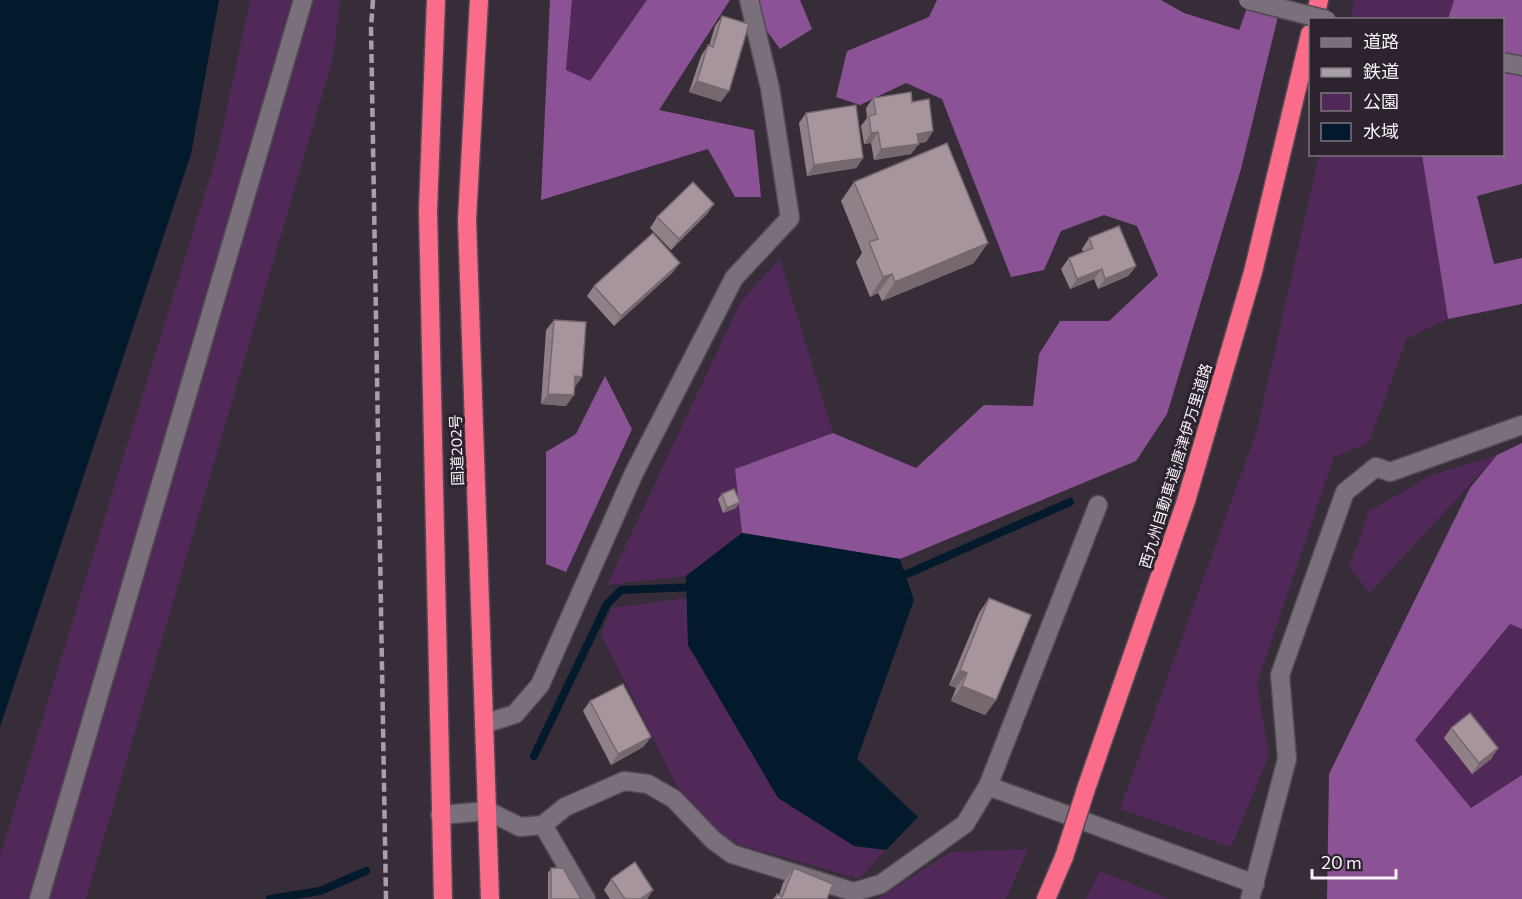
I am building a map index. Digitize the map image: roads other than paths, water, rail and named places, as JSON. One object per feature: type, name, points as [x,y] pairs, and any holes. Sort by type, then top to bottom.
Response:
[{"type":"highway","name":"国道202号","points":[[436,0],[428,210],[443,899]]},
{"type":"highway","name":"国道202号","points":[[479,0],[467,220],[490,899]]},
{"type":"highway","points":[[1314,18],[1319,0]]},
{"type":"highway","name":"西九州自動車道;唐津伊万里道路","points":[[1046,899],[1064,857],[1186,501],[1253,273],[1309,42]]},
{"type":"street","points":[[39,899],[303,0]]},
{"type":"street","points":[[484,724],[515,714],[540,685],[634,473],[734,278],[790,218],[770,88],[749,0]]},
{"type":"street","points":[[1248,0],[1319,18]]},
{"type":"street","points":[[1504,62],[1522,66]]},
{"type":"street","points":[[988,786],[1252,891],[1287,759],[1280,675],[1345,492],[1376,467],[1389,472],[1522,424]]},
{"type":"street","points":[[440,815],[488,811],[520,827],[543,825],[565,807],[624,781],[648,784],[674,799],[712,840],[732,854],[855,892],[881,884],[965,824],[988,786],[1098,505]]},
{"type":"street","points":[[543,825],[586,899]]},
{"type":"water","points":[[0,0],[219,0],[191,154],[0,727]]},
{"type":"water","points":[[742,533],[900,559],[914,600],[857,759],[918,817],[886,850],[854,846],[778,798],[688,645],[686,576]]},
{"type":"waterway","points":[[898,578],[1070,502]]},
{"type":"waterway","points":[[534,756],[607,604],[621,590],[696,587]]},
{"type":"waterway","points":[[270,899],[320,891],[366,871]]},
{"type":"railway","points":[[373,0],[371,28],[386,899]]}]
